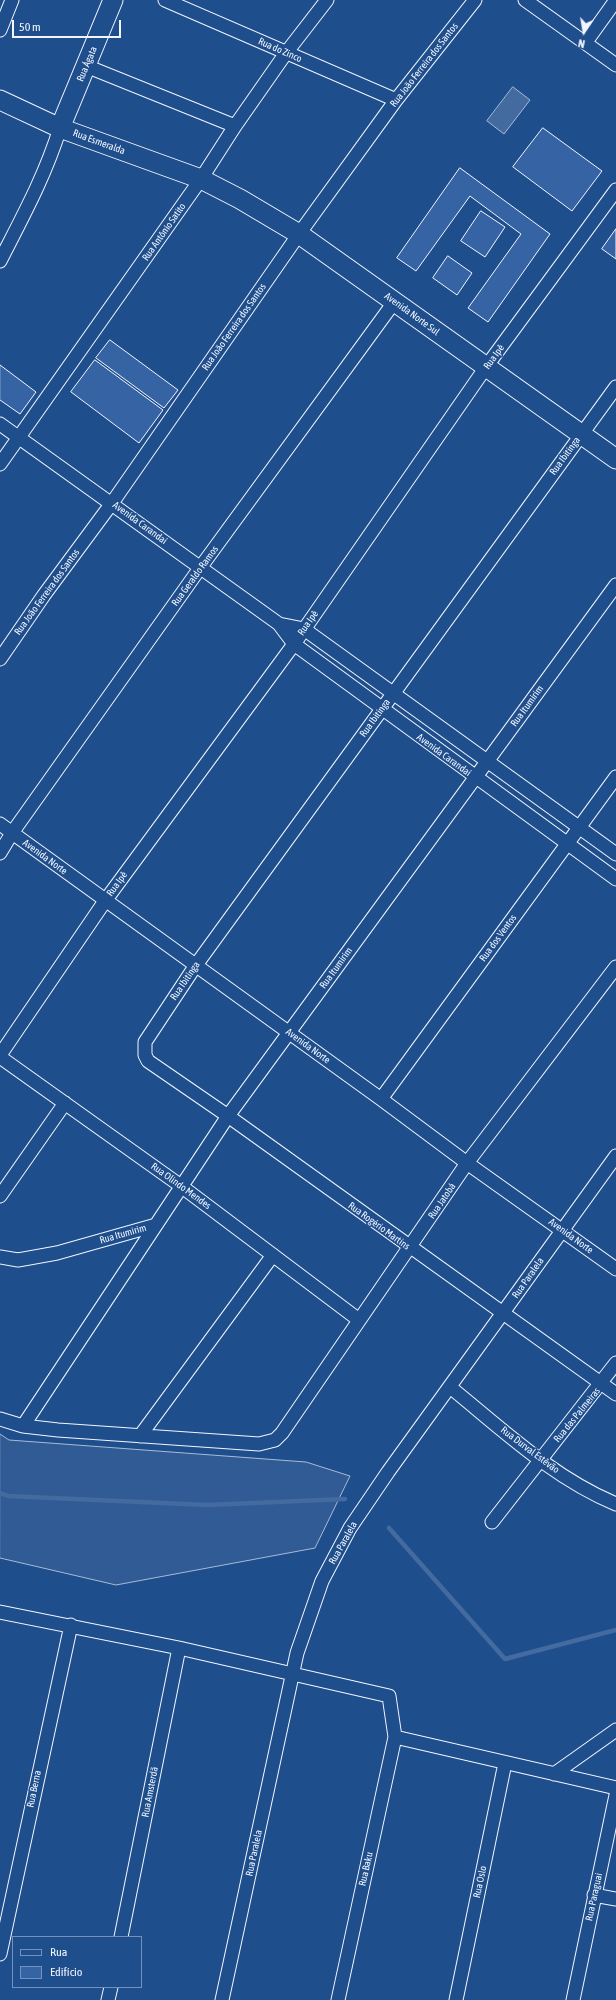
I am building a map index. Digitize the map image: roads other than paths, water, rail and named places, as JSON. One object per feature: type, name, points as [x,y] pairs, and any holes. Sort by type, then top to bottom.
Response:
[{"type":"street","points":[[0,30],[12,0]]},
{"type":"street","name":"Rua Ágata","points":[[60,128],[113,0]]},
{"type":"street","name":"Rua do Zinco","points":[[165,0],[184,3],[286,53],[396,100]]},
{"type":"street","name":"Rua Antônio Satito","points":[[0,464],[201,179],[234,126],[286,53],[327,0]]},
{"type":"street","name":"Rua João Ferreira dos Santos","points":[[0,659],[44,595],[112,503],[299,234],[396,100],[475,0]]},
{"type":"street","points":[[525,0],[586,42],[616,65]]},
{"type":"street","points":[[586,42],[616,0]]},
{"type":"street","points":[[86,66],[234,126]]},
{"type":"street","name":"Rua Esmeralda","points":[[0,100],[60,128],[201,179]]},
{"type":"street","points":[[0,261],[40,184],[50,160],[60,128]]},
{"type":"street","name":"Avenida Norte Sul","points":[[201,179],[240,199],[299,234],[396,301],[616,459]]},
{"type":"street","name":"Rua Ipê","points":[[0,1056],[105,901],[294,644],[486,367],[616,190]]},
{"type":"street","name":"Rua Geraldo Ramos","points":[[0,853],[12,833],[200,568],[396,301]]},
{"type":"street","name":"Rua Ibitinga","points":[[145,1055],[146,1042],[196,965],[581,433],[616,387]]},
{"type":"street","name":"Avenida Carandaí","points":[[0,424],[280,624],[294,644],[616,879]]},
{"type":"street","name":"Rua Itumirim","points":[[0,1257],[18,1260],[57,1253],[156,1225],[228,1116],[616,585]]},
{"type":"street","name":"Avenida Carandaí","points":[[280,624],[304,629],[392,694],[487,760],[616,854]]},
{"type":"street","name":"Rua dos Ventos","points":[[381,1099],[616,777]]},
{"type":"street","name":"Avenida Norte","points":[[0,824],[381,1099],[467,1163],[562,1229],[616,1269]]},
{"type":"street","name":"Rua Jatobá","points":[[140,1436],[259,1444],[275,1440],[282,1433],[467,1163],[616,967]]},
{"type":"street","name":"Rua Rogério Martins","points":[[145,1055],[148,1061],[228,1116],[502,1314],[616,1394]]},
{"type":"street","name":"Rua Olindo Mendes","points":[[0,1056],[181,1186],[359,1320]]},
{"type":"street","points":[[0,1196],[65,1103]]},
{"type":"street","name":"Rua Paralela","points":[[222,2000],[297,1652],[322,1581],[350,1528],[388,1472],[616,1156]]},
{"type":"street","points":[[23,1426],[156,1225]]},
{"type":"street","points":[[0,1418],[23,1426],[140,1436],[273,1256]]},
{"type":"street","name":"Rua das Palmeiras","points":[[492,1522],[602,1384],[616,1363]]},
{"type":"street","name":"Rua Durval Estêvão","points":[[450,1387],[540,1460],[592,1494],[616,1504]]},
{"type":"street","points":[[0,1612],[71,1625],[179,1648],[389,1696],[395,1737],[616,1788]]},
{"type":"street","name":"Rua Berna","points":[[0,1954],[71,1625]]},
{"type":"street","name":"Rua Amsterdã","points":[[121,1936],[179,1648]]},
{"type":"street","points":[[554,1774],[616,1730]]},
{"type":"street","name":"Rua Baku","points":[[338,2000],[395,1737]]},
{"type":"street","name":"Rua Oslo","points":[[456,2000],[505,1763]]},
{"type":"street","name":"Rua Paraguai","points":[[573,2000],[616,1795]]},
{"type":"street","points":[[594,1895],[616,1899]]},
{"type":"street","points":[[108,2000],[111,1988]]},
{"type":"waterway","points":[[0,1493],[8,1496],[207,1505],[345,1499]]},
{"type":"waterway","points":[[389,1528],[505,1659],[616,1630]]}]
